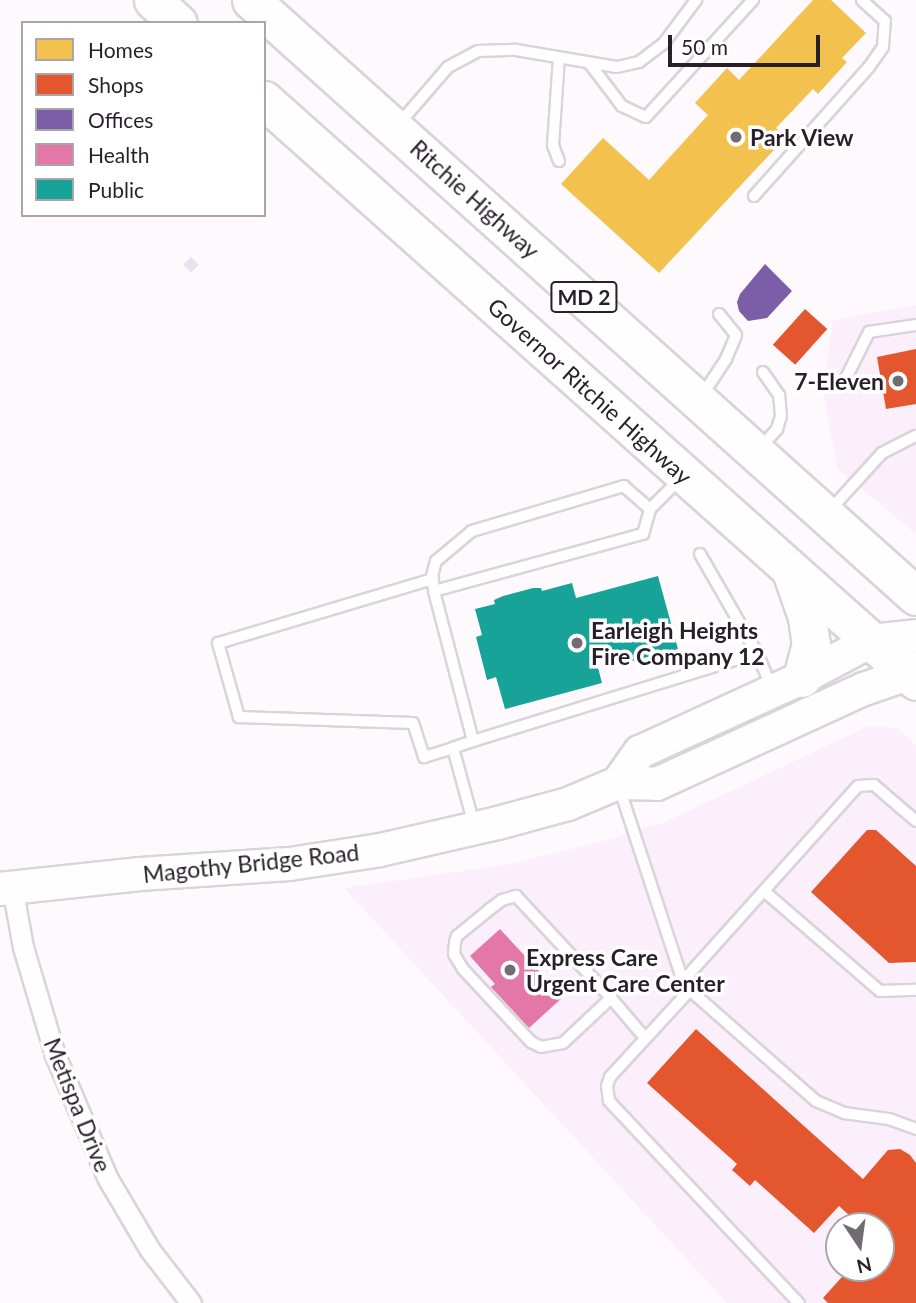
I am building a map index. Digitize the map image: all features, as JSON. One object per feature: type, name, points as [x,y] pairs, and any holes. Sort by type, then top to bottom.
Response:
[{"type":"highway","points":[[153,0],[176,21]]},
{"type":"highway","name":"Ritchie Highway","points":[[251,0],[916,596]]},
{"type":"highway","name":"Governor Ritchie Highway","points":[[266,102],[871,641],[913,674]]},
{"type":"highway","points":[[787,684],[811,644],[807,617],[791,570]]},
{"type":"main road","points":[[618,783],[640,752],[787,684],[871,641],[916,636]]},
{"type":"main road","name":"Magothy Bridge Road","points":[[6,888],[290,864],[380,850],[475,828],[568,804],[618,783],[657,784],[864,690],[913,674]]},
{"type":"street","name":"Metispa Drive","points":[[6,888],[55,1055],[108,1179],[150,1250],[191,1303]]},
{"type":"lane","points":[[396,128],[448,67],[478,51],[516,50],[617,67],[639,62],[664,43],[696,0]]},
{"type":"lane","points":[[590,64],[622,106],[646,117],[753,0]]},
{"type":"lane","points":[[754,196],[884,47],[885,21],[862,0]]},
{"type":"lane","points":[[559,58],[553,145],[559,161]]},
{"type":"lane","points":[[699,401],[734,343],[734,329],[719,314]]},
{"type":"lane","points":[[845,380],[869,332],[916,325]]},
{"type":"lane","points":[[756,452],[777,429],[781,416],[779,395],[764,372]]},
{"type":"lane","points":[[825,514],[882,453],[916,436]]},
{"type":"lane","points":[[435,591],[643,534],[650,509],[684,475]]},
{"type":"lane","points":[[473,741],[432,579],[436,561],[472,531],[624,486],[650,509]]},
{"type":"lane","points":[[700,554],[757,653],[787,684]]},
{"type":"lane","points":[[432,579],[218,643],[239,717],[413,723],[424,757],[757,653]]},
{"type":"lane","points":[[453,748],[475,828]]},
{"type":"lane","points":[[618,783],[682,982],[816,1101],[844,1113],[893,1120],[916,1129]]},
{"type":"lane","points":[[682,982],[858,786],[874,785],[916,821]]},
{"type":"lane","points":[[764,891],[880,990],[916,990]]},
{"type":"lane","points":[[611,998],[563,1043],[541,1047],[531,1042],[463,969],[454,954],[457,936],[502,900],[516,896],[611,998],[645,1038]]},
{"type":"lane","points":[[690,990],[610,1077],[609,1101],[799,1303]]},
{"type":"shaded area","points":[[916,305],[916,534],[837,468],[823,389],[833,320]]},
{"type":"shaded area","points":[[869,726],[897,728],[916,745],[916,1303],[727,1303],[344,888],[506,865],[607,840],[665,822]]},
{"type":"building: Homes","name":"Park View","points":[[813,0],[831,0],[866,33],[842,58],[847,62],[818,94],[813,89],[776,128],[786,137],[659,273],[561,184],[603,138],[649,180],[708,115],[695,103],[727,68],[739,80]]},
{"type":"building: Shops","points":[[805,309],[827,329],[795,365],[773,345]]},
{"type":"building: Shops","name":"7-Eleven","points":[[916,349],[916,404],[886,409],[877,357]]},
{"type":"building: Shops","points":[[867,830],[876,830],[916,866],[916,962],[889,963],[811,892]]},
{"type":"building: Shops","points":[[696,1029],[863,1179],[888,1150],[900,1149],[910,1155],[916,1163],[916,1303],[828,1303],[823,1298],[837,1282],[895,1282],[895,1212],[846,1212],[839,1206],[833,1212],[825,1212],[825,1221],[814,1233],[755,1180],[750,1186],[732,1170],[737,1164],[647,1083]]},
{"type":"building: Offices","points":[[765,264],[792,291],[767,318],[748,321],[739,311],[737,302],[740,294]]},
{"type":"building: Health","name":"Express Care Urgent Care Center","points":[[500,929],[563,997],[529,1028],[491,987],[495,984],[470,956]]},
{"type":"building: Public","name":"Earleigh Heights Fire Company 12","points":[[658,576],[678,649],[617,665],[615,655],[596,660],[602,683],[505,709],[496,677],[487,680],[476,637],[482,635],[475,609],[495,604],[494,600],[503,596],[533,588],[541,588],[542,591],[572,583],[576,598]]},
{"type":"building: Other","points":[[191,257],[199,265],[191,273],[183,265]]},
{"type":"place","name":"Park View","points":[[736,137]]},
{"type":"place","name":"7-Eleven","points":[[898,381]]},
{"type":"place","name":"Earleigh Heights Fire Company 12","points":[[577,643]]},
{"type":"place","name":"Express Care Urgent Care Center","points":[[510,970]]}]
